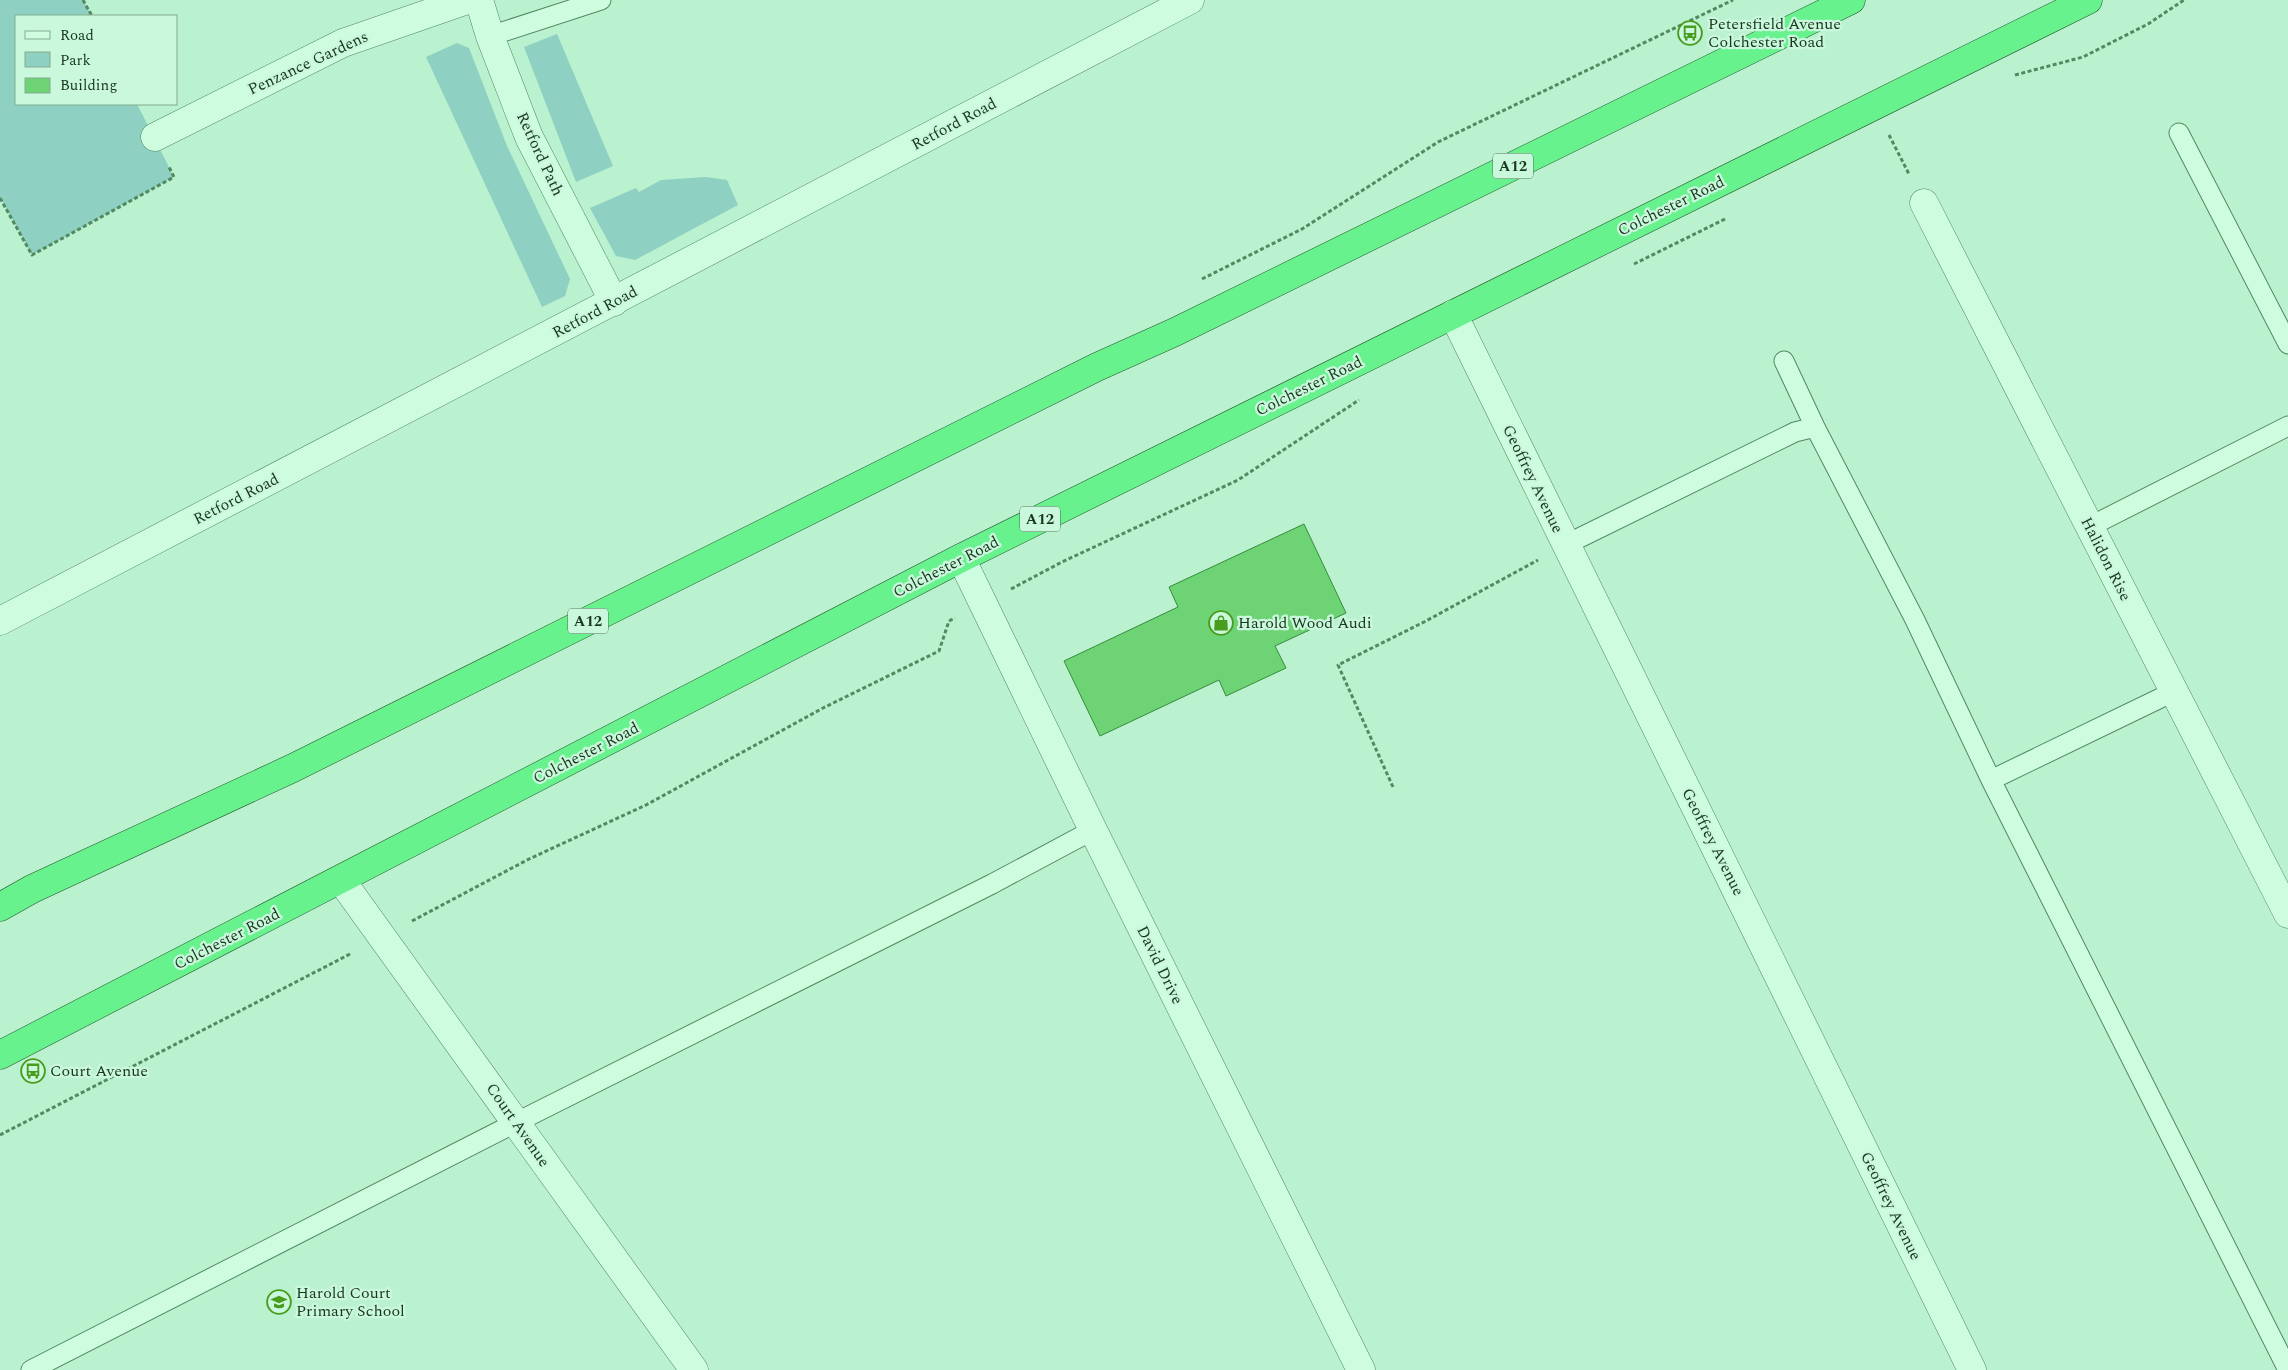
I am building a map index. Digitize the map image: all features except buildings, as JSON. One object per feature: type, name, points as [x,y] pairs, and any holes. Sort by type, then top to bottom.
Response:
[{"type":"highway","name":"A12","points":[[0,907],[32,890],[292,768],[1097,367],[1175,332],[1851,0]]},
{"type":"highway","name":"Colchester Road","points":[[0,1056],[961,558],[2088,0]]},
{"type":"street","name":"Penzance Gardens","points":[[154,137],[344,43],[467,0]]},
{"type":"street","name":"Retford Path","points":[[479,0],[490,36],[529,137],[614,302]]},
{"type":"street","name":"Retford Road","points":[[0,621],[1190,0]]},
{"type":"street","name":"Halidon Rise","points":[[1924,203],[2288,914]]},
{"type":"street","name":"Geoffrey Avenue","points":[[1453,314],[1972,1370]]},
{"type":"street","name":"David Drive","points":[[961,558],[1093,830],[1361,1370]]},
{"type":"street","name":"Court Avenue","points":[[341,880],[694,1370]]},
{"type":"lane","points":[[490,36],[601,0]]},
{"type":"lane","points":[[2179,132],[2288,344]]},
{"type":"lane","points":[[1784,362],[1815,427],[1915,620],[1991,780],[2286,1366]]},
{"type":"lane","points":[[2089,527],[2288,426]]},
{"type":"lane","points":[[1565,545],[1795,432],[1815,427]]},
{"type":"lane","points":[[1991,780],[2175,691]]},
{"type":"lane","points":[[30,1370],[515,1123],[992,884],[1093,830]]},
{"type":"path","points":[[83,0],[91,15]]},
{"type":"path","points":[[2007,78],[2083,57],[2148,24],[2184,0]]},
{"type":"path","points":[[1880,138],[1897,129]]},
{"type":"path","points":[[1888,133],[1924,203]]},
{"type":"path","points":[[0,198],[32,256],[174,177],[154,137]]},
{"type":"path","points":[[1625,269],[1730,217]]},
{"type":"path","points":[[1009,590],[1062,562],[1238,480],[1366,395]]},
{"type":"path","points":[[1393,787],[1338,665],[1424,622],[1565,545]]},
{"type":"path","points":[[407,924],[529,859],[646,805],[823,708],[938,651],[949,621],[962,614]]},
{"type":"path","points":[[0,1134],[355,951]]},
{"type":"green space","points":[[0,0],[83,0],[91,15],[15,15],[15,105],[138,105],[174,177],[32,255],[0,198]]},
{"type":"green space","points":[[557,34],[613,166],[576,182],[524,47]]},
{"type":"green space","points":[[457,43],[469,48],[507,146],[570,279],[565,296],[542,307],[426,57]]},
{"type":"green space","points":[[706,177],[727,180],[738,205],[635,260],[616,256],[590,208],[636,188],[639,192],[661,180]]},
{"type":"place","name":"Petersfield Avenue Colchester Road","points":[[1690,33]]},
{"type":"place","name":"Harold Wood Audi","points":[[1221,623]]},
{"type":"place","name":"Court Avenue","points":[[33,1071]]},
{"type":"place","name":"Harold Court Primary School","points":[[279,1302]]}]
